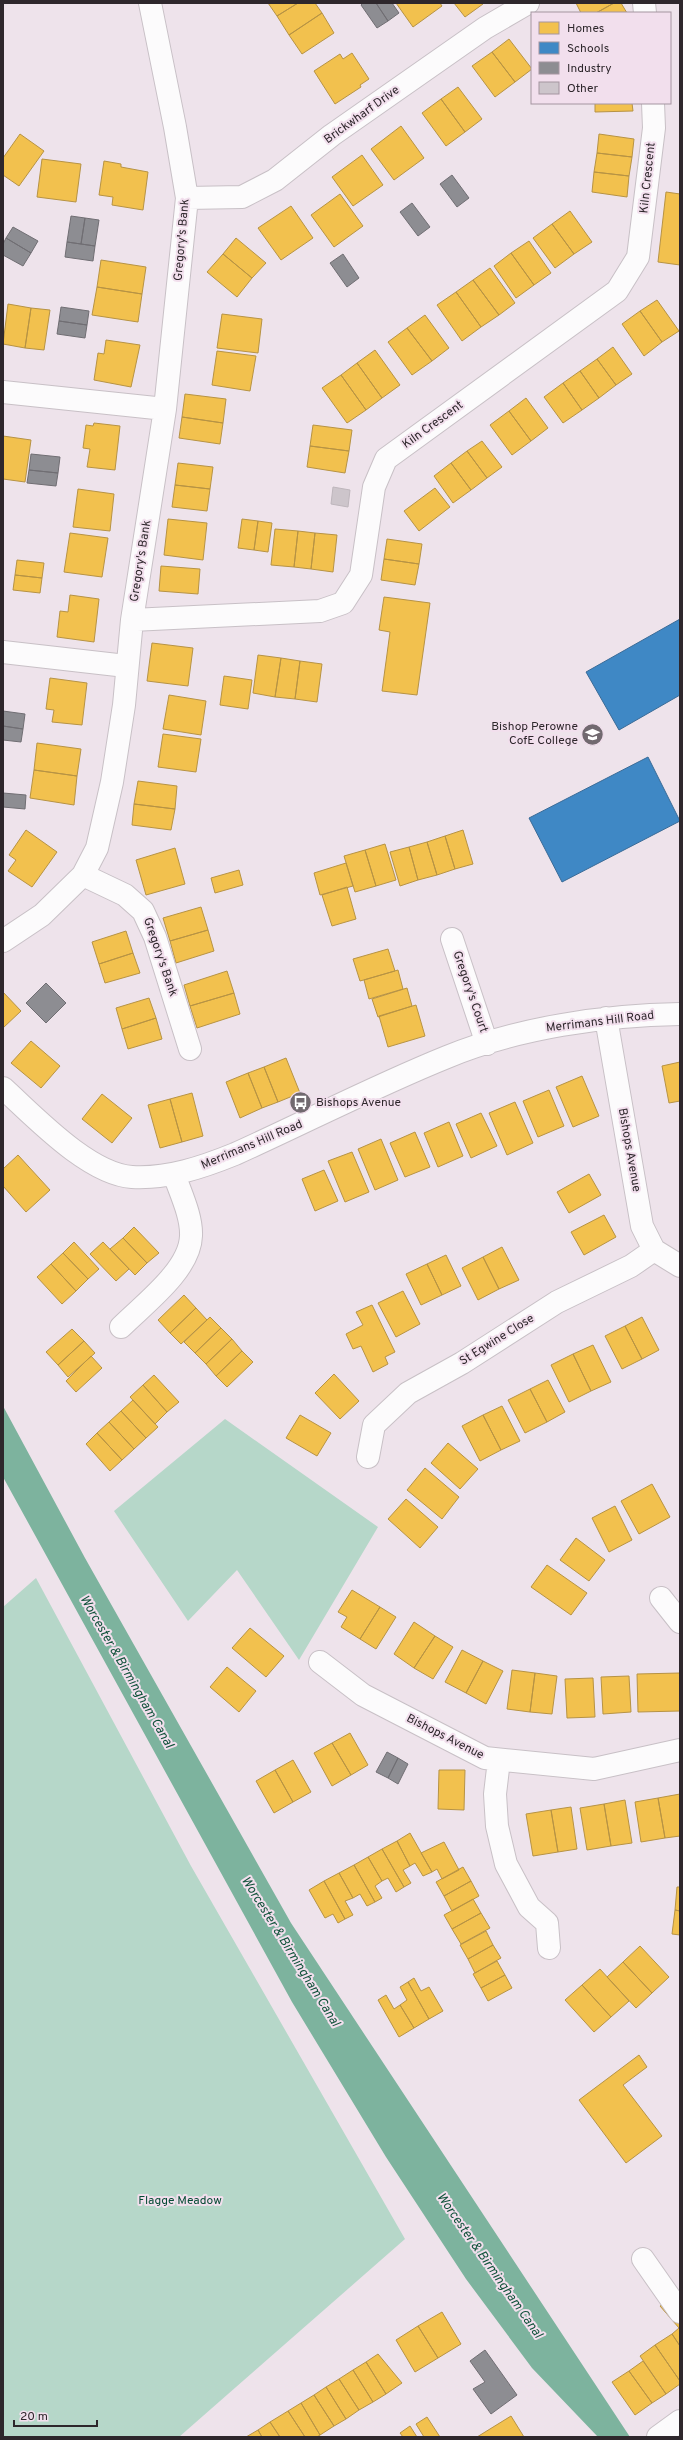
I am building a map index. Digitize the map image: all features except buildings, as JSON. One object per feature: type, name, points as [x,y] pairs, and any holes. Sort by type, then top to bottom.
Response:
[{"type":"street","name":"Gregory's Bank","points":[[3,941],[42,915],[83,875],[97,848],[106,817],[124,705],[126,666],[132,620],[165,409],[187,198],[175,127],[150,3]]},
{"type":"street","name":"Brickwharf Drive","points":[[187,198],[242,197],[275,180],[332,135],[485,28],[528,3]]},
{"type":"street","name":"Kiln Crescent","points":[[132,620],[320,611],[343,603],[361,575],[374,487],[386,459],[617,292],[638,257],[654,128],[653,104]]},
{"type":"street","points":[[3,392],[165,409]]},
{"type":"street","points":[[3,652],[126,666]]},
{"type":"street","name":"Gregory's Bank","points":[[83,875],[125,895],[144,911],[155,937],[190,1049]]},
{"type":"street","name":"Gregory's Court","points":[[452,939],[487,1044]]},
{"type":"street","name":"Merrimans Hill Road","points":[[3,1088],[71,1150],[104,1168],[131,1177],[174,1174],[206,1166],[235,1154],[448,1056],[547,1027],[606,1018],[680,1014]]},
{"type":"street","name":"Bishops Avenue","points":[[606,1018],[642,1226],[654,1250]]},
{"type":"street","points":[[121,1327],[173,1276],[187,1258],[191,1236],[185,1205],[174,1174]]},
{"type":"street","points":[[654,1250],[680,1266]]},
{"type":"street","name":"St Egwine Close","points":[[368,1457],[374,1425],[408,1393],[462,1363],[557,1302],[631,1266],[654,1250]]},
{"type":"street","points":[[661,1598],[680,1622]]},
{"type":"street","name":"Bishops Avenue","points":[[320,1662],[363,1695],[485,1758],[594,1769],[680,1750]]},
{"type":"street","points":[[499,1760],[495,1794],[497,1826],[506,1864],[529,1907],[548,1923],[549,1948]]},
{"type":"street","points":[[643,2259],[680,2312]]},
{"type":"street","points":[[658,2437],[680,2421]]},
{"type":"green space","points":[[225,1419],[378,1527],[299,1660],[237,1570],[188,1621],[114,1511]]},
{"type":"green space","name":"Flagge Meadow","points":[[36,1578],[191,1866],[405,2239],[179,2437],[3,2437],[3,1607]]},
{"type":"water","name":"Worcester & Birmingham Canal","points":[[3,1406],[85,1558],[291,1923],[630,2437],[598,2437],[532,2368],[466,2279],[386,2157],[292,2002],[3,1477]]},
{"type":"place","name":"Bishop Perowne CofE College","points":[[593,734]]},
{"type":"place","name":"Bishops Avenue","points":[[301,1103]]}]
